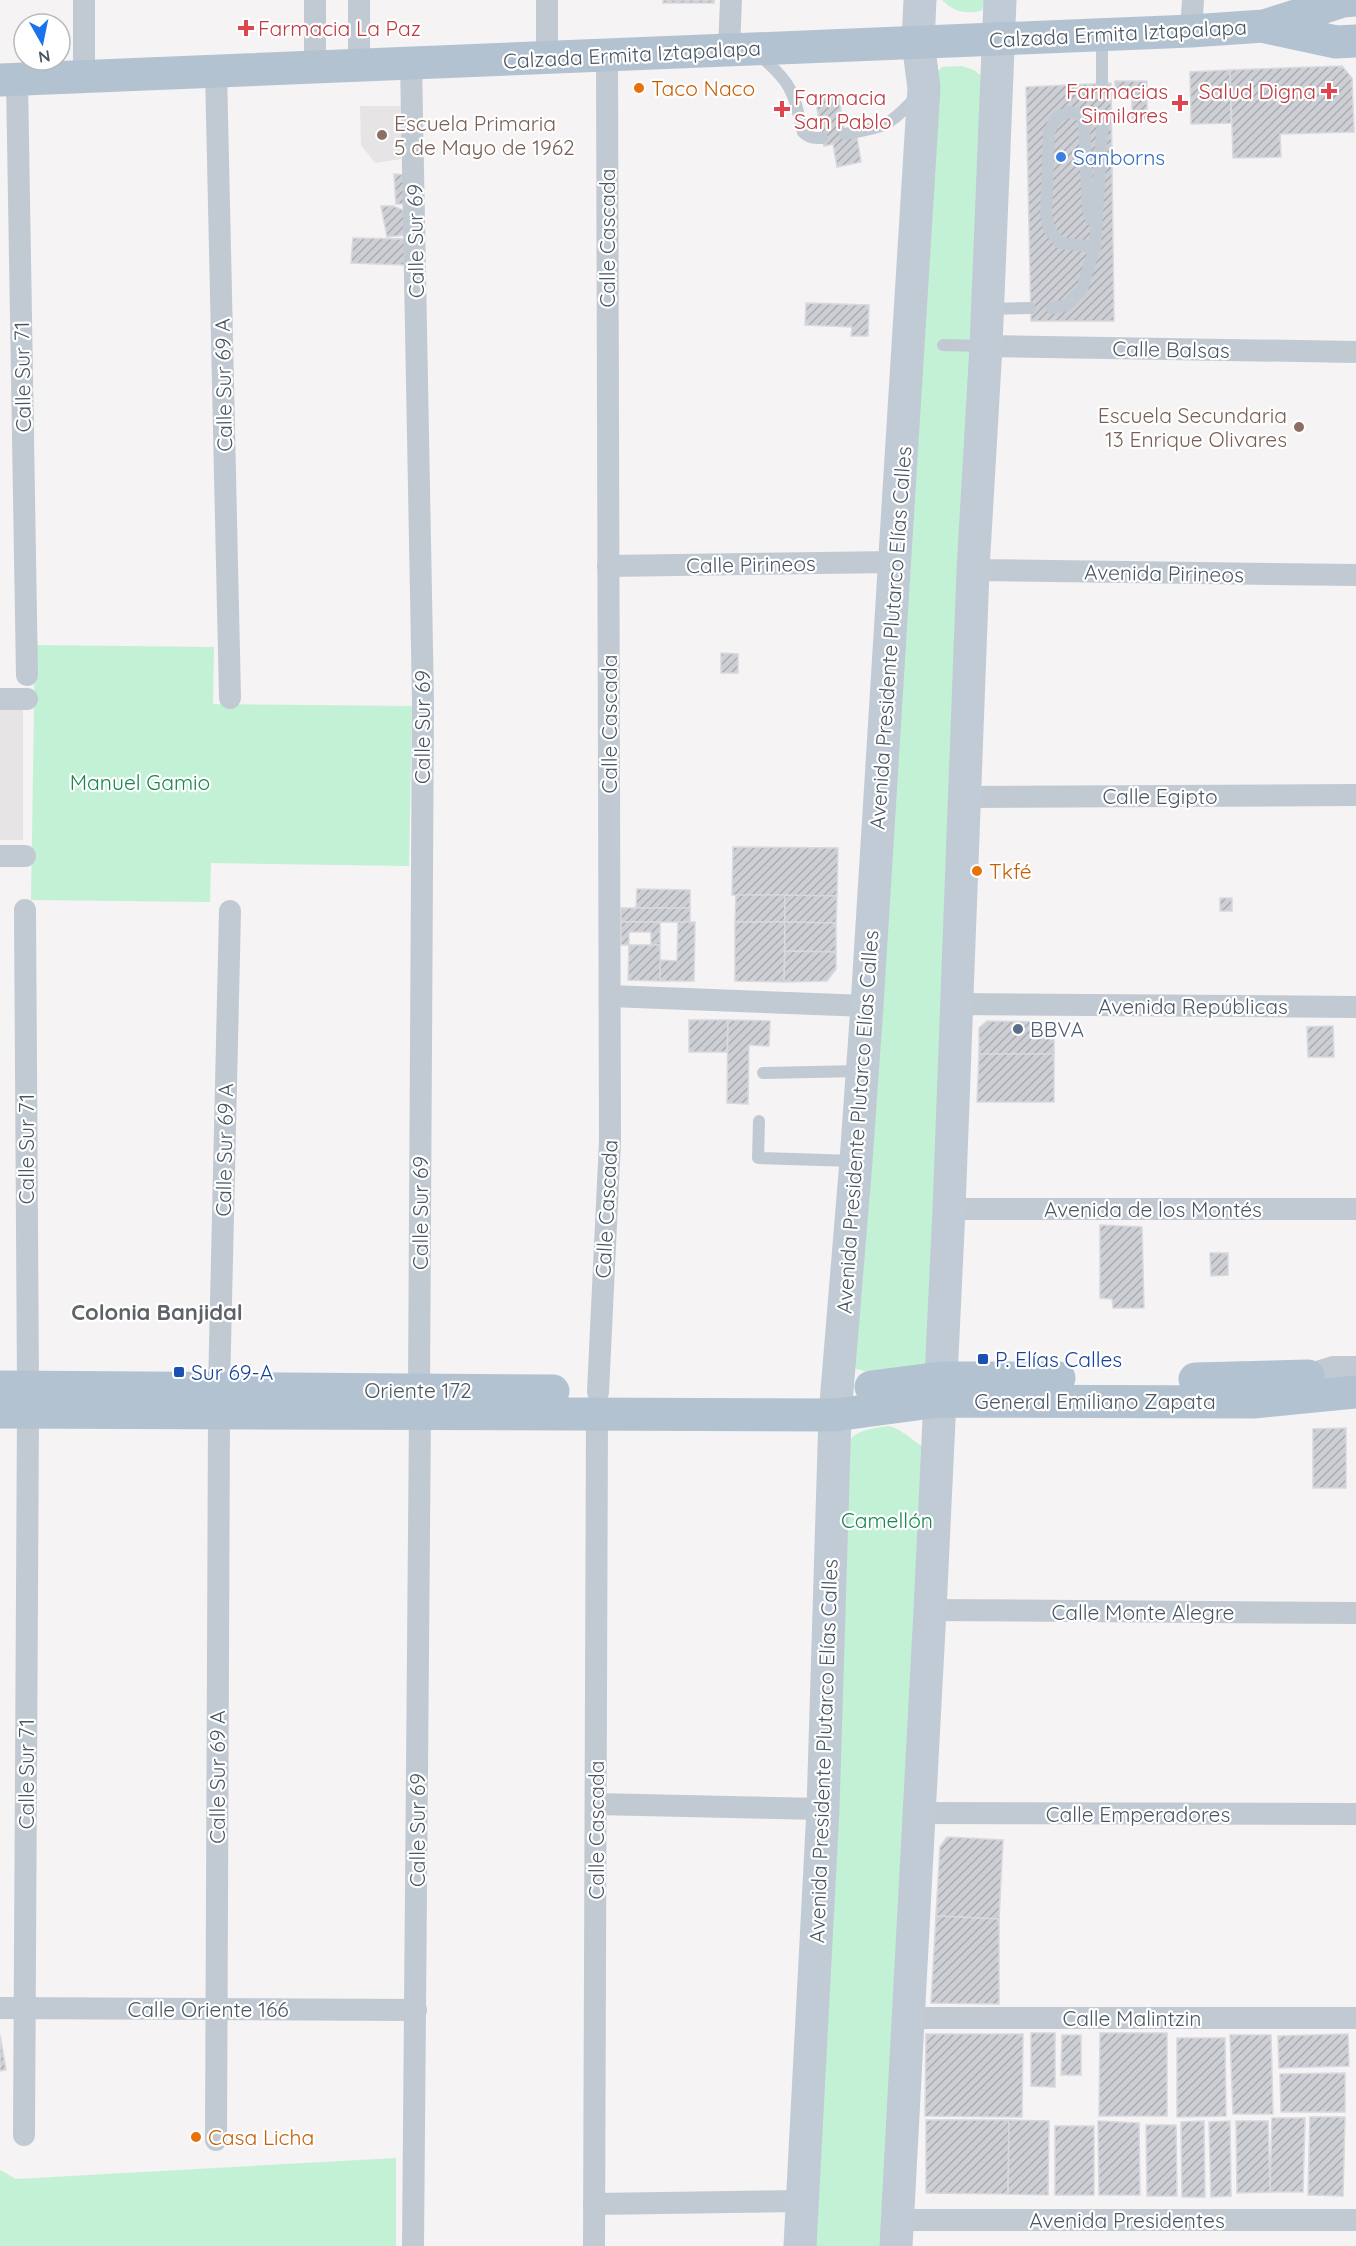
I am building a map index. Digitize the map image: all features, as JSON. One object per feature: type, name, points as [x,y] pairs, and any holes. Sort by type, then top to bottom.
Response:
[{"type":"main road","name":"Avenida Presidente Plutarco Elías Calles","points":[[800,2246],[822,1809],[835,1403],[867,1006],[924,88],[918,42],[920,0]]},
{"type":"main road","points":[[897,2233],[949,1209],[973,570],[986,346],[1000,0]]},
{"type":"main road","name":"Calzada Ermita Iztapalapa","points":[[1264,26],[1347,0]]},
{"type":"main road","name":"Calzada Ermita Iztapalapa","points":[[9,80],[1102,35],[1192,16],[1264,26],[1336,42],[1356,41]]},
{"type":"main road","name":"General Emiliano Zapata","points":[[835,1403],[940,1390],[1305,1376],[1356,1377]]},
{"type":"main road","name":"General Emiliano Zapata","points":[[940,1390],[1253,1402],[1356,1392]]},
{"type":"main road","name":"Oriente 172","points":[[14,1400],[835,1403]]},
{"type":"street","points":[[84,0],[84,76]]},
{"type":"street","points":[[315,0],[315,68]]},
{"type":"street","points":[[359,0],[359,65]]},
{"type":"street","points":[[547,0],[547,58]]},
{"type":"street","points":[[731,0],[740,49]]},
{"type":"street","name":"Calle Cascada","points":[[594,2246],[598,1403],[610,1141],[607,55]]},
{"type":"street","name":"Calle Sur 69","points":[[411,63],[423,701],[413,2246]]},
{"type":"street","name":"Calle Sur 69 A","points":[[216,71],[230,698]]},
{"type":"street","name":"Calle Sur 71","points":[[9,80],[27,675]]},
{"type":"street","name":"Calle Balsas","points":[[986,346],[1356,352]]},
{"type":"street","name":"Calle Pirineos","points":[[608,566],[895,562]]},
{"type":"street","name":"Avenida Pirineos","points":[[973,570],[1356,575]]},
{"type":"street","points":[[0,699],[27,699]]},
{"type":"street","name":"Calle Egipto","points":[[965,797],[1356,795]]},
{"type":"street","points":[[0,856],[25,856]]},
{"type":"street","name":"Calle Sur 71","points":[[24,2135],[25,2008],[14,1400],[25,910]]},
{"type":"street","name":"Calle Sur 69 A","points":[[216,2140],[219,1401],[230,911]]},
{"type":"street","points":[[610,996],[867,1006]]},
{"type":"street","name":"Avenida Repúblicas","points":[[958,1004],[1356,1007]]},
{"type":"street","name":"Avenida de los Montés","points":[[949,1209],[1356,1209]]},
{"type":"street","points":[[1305,1376],[1334,1367],[1356,1367]]},
{"type":"street","points":[[1253,1402],[1356,1405]]},
{"type":"street","name":"Calle Monte Alegre","points":[[930,1610],[1356,1613]]},
{"type":"street","points":[[596,1804],[822,1809]]},
{"type":"street","name":"Calle Emperadores","points":[[919,1813],[1356,1814]]},
{"type":"street","name":"Calle Oriente 166","points":[[0,2008],[416,2010]]},
{"type":"street","name":"Calle Malintzin","points":[[908,2018],[1356,2018]]},
{"type":"street","points":[[594,2204],[803,2201]]},
{"type":"street","name":"Avenida Presidentes","points":[[897,2233],[1356,2220]]},
{"type":"lane","points":[[1102,35],[1102,83]]},
{"type":"lane","points":[[740,49],[777,70],[794,94],[803,132],[812,138],[822,138]]},
{"type":"lane","points":[[845,134],[883,127],[890,123],[924,88]]},
{"type":"lane","points":[[1095,247],[1060,243],[1049,229],[1049,132],[1057,117],[1069,112],[1080,114],[1084,122],[1088,210],[1091,219],[1096,224]]},
{"type":"lane","points":[[1052,308],[1067,305],[1082,289],[1095,247],[1102,117]]},
{"type":"lane","points":[[987,309],[1030,308]]},
{"type":"lane","points":[[943,345],[986,346]]},
{"type":"lane","points":[[763,1073],[862,1071]]},
{"type":"lane","points":[[759,1121],[758,1158],[856,1161]]},
{"type":"shaded area","name":"Escuela Primaria 5 de Mayo de 1962","points":[[360,106],[405,106],[401,159],[375,163],[361,145]]},
{"type":"shaded area","points":[[0,710],[23,710],[23,840],[0,840]]},
{"type":"green space","points":[[942,0],[990,0],[981,11],[970,12],[955,10]]},
{"type":"green space","points":[[962,66],[974,70],[981,76],[929,1367],[870,1372],[856,1369],[851,1355],[936,73],[942,67]]},
{"type":"green space","name":"Manuel Gamio","points":[[35,645],[214,647],[213,704],[412,706],[409,866],[211,863],[210,902],[31,900]]},
{"type":"green space","name":"Camellón","points":[[889,1426],[900,1430],[928,1449],[889,2246],[807,2246],[850,1440],[862,1431]]},
{"type":"green space","points":[[396,2158],[396,2246],[0,2246],[0,2170],[16,2179]]},
{"type":"building","points":[[663,0],[714,0],[714,3],[663,3]]},
{"type":"building","points":[[1342,66],[1352,78],[1354,132],[1280,134],[1281,157],[1233,158],[1230,70]]},
{"type":"building","points":[[1230,70],[1231,123],[1191,124],[1190,72]]},
{"type":"building","points":[[1115,81],[1147,81],[1147,119],[1132,119],[1132,92],[1115,92]]},
{"type":"building","points":[[1111,83],[1114,321],[1031,321],[1026,87]]},
{"type":"building","points":[[838,94],[846,139],[857,137],[861,162],[837,167],[833,144],[824,146],[815,98]]},
{"type":"building","points":[[394,174],[406,175],[408,204],[396,204]]},
{"type":"building","points":[[381,206],[393,206],[405,211],[405,235],[387,237]]},
{"type":"building","points":[[353,238],[405,239],[404,265],[351,263]]},
{"type":"building","points":[[806,303],[869,305],[868,336],[851,336],[852,327],[805,325]]},
{"type":"building","points":[[721,653],[738,654],[738,673],[721,673]]},
{"type":"building","points":[[733,847],[838,848],[837,896],[732,895]]},
{"type":"building","points":[[637,889],[690,890],[690,908],[636,908]]},
{"type":"building","points":[[736,895],[785,895],[785,922],[735,922]]},
{"type":"building","points":[[785,895],[837,896],[836,923],[785,922]]},
{"type":"building","points":[[1220,898],[1232,898],[1232,911],[1220,911]]},
{"type":"building","points":[[621,908],[690,908],[690,922],[621,922]]},
{"type":"building","points":[[621,922],[660,922],[660,945],[651,945],[651,932],[629,932],[629,945],[621,945]]},
{"type":"building","points":[[678,922],[695,922],[694,981],[660,981],[660,960],[677,961]]},
{"type":"building","points":[[735,922],[785,922],[784,982],[735,981]]},
{"type":"building","points":[[785,922],[836,923],[836,952],[785,951]]},
{"type":"building","points":[[629,945],[660,945],[660,981],[628,980]]},
{"type":"building","points":[[785,951],[836,952],[836,969],[827,981],[784,982]]},
{"type":"building","points":[[689,1020],[728,1020],[727,1052],[689,1052]]},
{"type":"building","points":[[728,1020],[770,1021],[769,1046],[749,1045],[748,1104],[727,1103]]},
{"type":"building","points":[[987,1021],[1054,1022],[1054,1054],[979,1054],[979,1028]]},
{"type":"building","points":[[1333,1026],[1334,1057],[1308,1057],[1307,1027]]},
{"type":"building","points":[[979,1054],[1054,1054],[1054,1102],[977,1102]]},
{"type":"building","points":[[1100,1225],[1142,1227],[1144,1308],[1113,1308],[1112,1299],[1100,1298]]},
{"type":"building","points":[[1210,1253],[1228,1253],[1228,1275],[1211,1276]]},
{"type":"building","points":[[1346,1428],[1346,1488],[1313,1488],[1313,1429]]},
{"type":"building","points":[[947,1837],[1003,1840],[999,1919],[936,1916],[940,1847]]},
{"type":"building","points":[[936,1916],[999,1919],[999,2004],[931,2003]]},
{"type":"building","points":[[1031,2033],[1055,2033],[1055,2087],[1031,2086]]},
{"type":"building","points":[[1100,2033],[1167,2033],[1167,2116],[1099,2116]]},
{"type":"building","points":[[926,2034],[1023,2034],[1022,2117],[925,2116]]},
{"type":"building","points":[[1348,2034],[1349,2066],[1279,2068],[1278,2036]]},
{"type":"building","points":[[0,2035],[6,2070],[0,2071]]},
{"type":"building","points":[[1062,2035],[1081,2035],[1081,2075],[1061,2075]]},
{"type":"building","points":[[1230,2035],[1271,2035],[1273,2114],[1233,2114]]},
{"type":"building","points":[[1177,2038],[1225,2038],[1226,2116],[1177,2117]]},
{"type":"building","points":[[1345,2073],[1345,2112],[1281,2112],[1280,2074]]},
{"type":"building","points":[[1310,2117],[1345,2117],[1343,2196],[1308,2195]]},
{"type":"building","points":[[1272,2118],[1305,2118],[1303,2192],[1270,2192]]},
{"type":"building","points":[[926,2120],[1009,2120],[1008,2194],[926,2193]]},
{"type":"building","points":[[1009,2120],[1049,2121],[1048,2195],[1008,2194]]},
{"type":"building","points":[[1098,2121],[1139,2123],[1140,2195],[1099,2195]]},
{"type":"building","points":[[1204,2121],[1205,2197],[1182,2197],[1181,2122]]},
{"type":"building","points":[[1230,2121],[1231,2196],[1211,2197],[1209,2122]]},
{"type":"building","points":[[1236,2121],[1268,2121],[1270,2192],[1237,2193]]},
{"type":"building","points":[[1146,2125],[1176,2125],[1177,2196],[1147,2196]]},
{"type":"building","points":[[1055,2126],[1094,2126],[1094,2195],[1055,2195]]},
{"type":"place","name":"Farmacia La Paz","points":[[246,28]]},
{"type":"place","name":"Taco Naco","points":[[639,88]]},
{"type":"place","name":"Salud Digna","points":[[1329,91]]},
{"type":"place","name":"Farmacias Similares","points":[[1180,103]]},
{"type":"place","name":"Farmacia San Pablo","points":[[782,109]]},
{"type":"place","name":"Escuela Primaria 5 de Mayo de 1962","points":[[382,135]]},
{"type":"place","name":"Sanborns","points":[[1061,157]]},
{"type":"place","name":"Escuela Secundaria 13 Enrique Olivares","points":[[1299,427]]},
{"type":"place","name":"Tkfé","points":[[977,871]]},
{"type":"place","name":"BBVA","points":[[1018,1029]]},
{"type":"place","name":"P. Elías Calles","points":[[983,1359]]},
{"type":"place","name":"Sur 69-A","points":[[179,1372]]},
{"type":"place","name":"Casa Licha","points":[[196,2137]]},
{"type":"district","name":"Colonia Banjidal","points":[[157,1312]]}]
